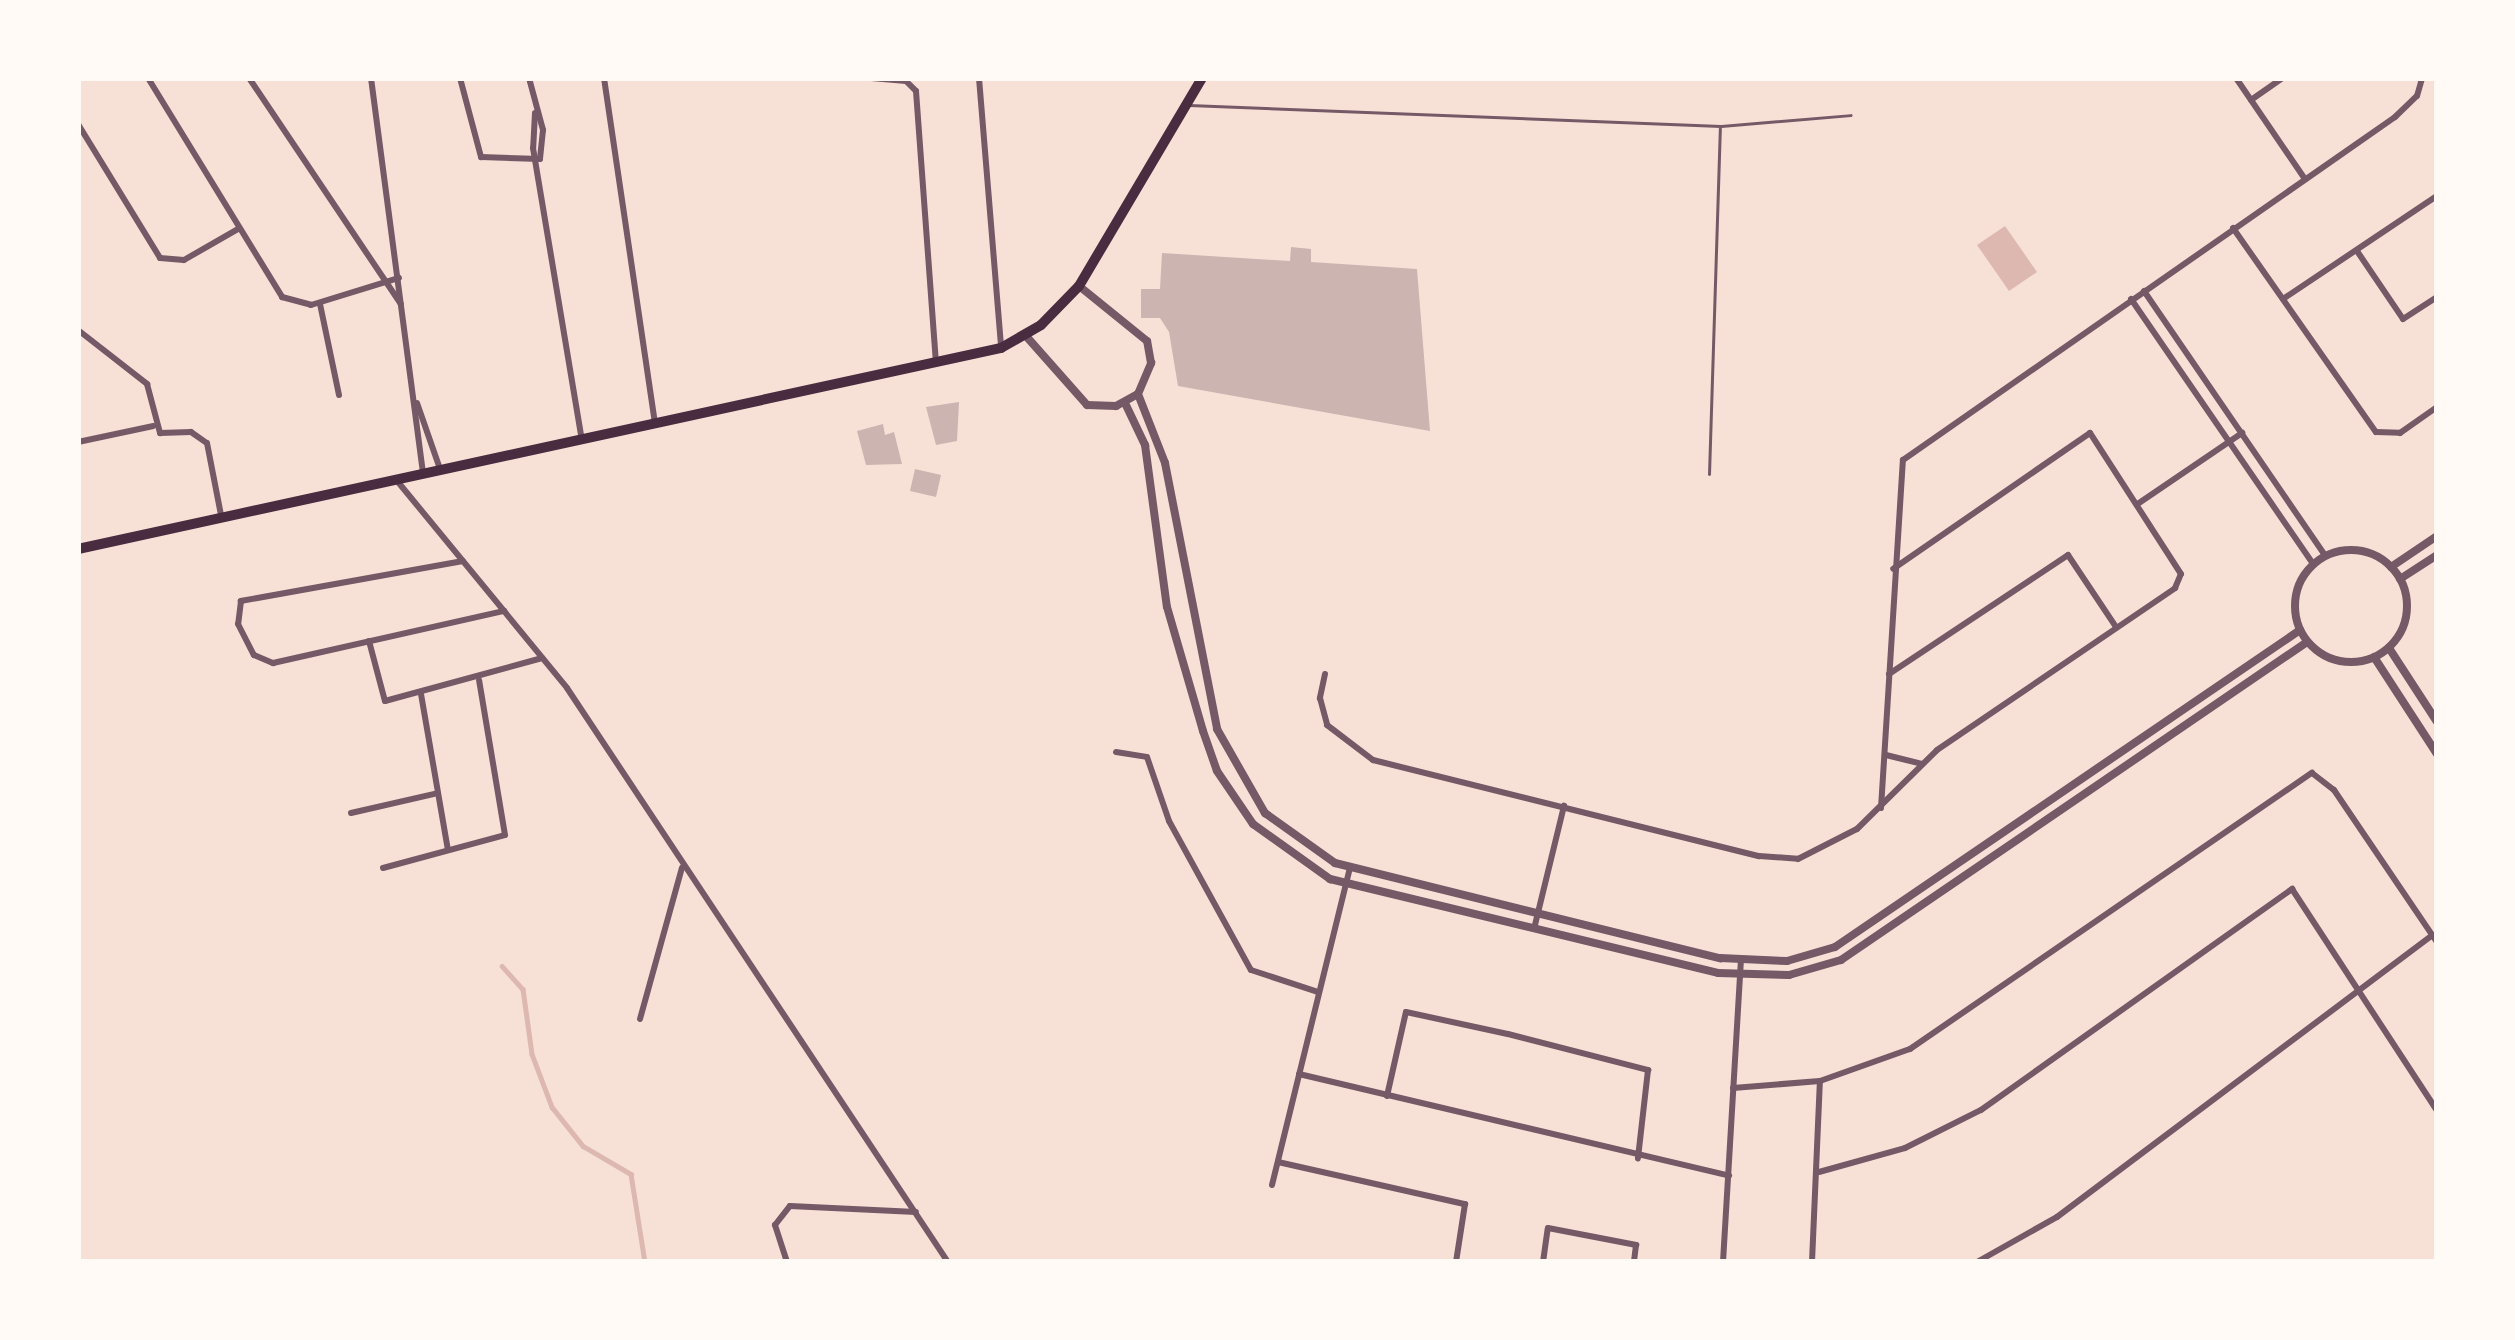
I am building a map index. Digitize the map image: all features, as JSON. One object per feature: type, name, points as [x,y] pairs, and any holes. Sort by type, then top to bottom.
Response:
[{"type":"main road","points":[[78,549],[936,367],[1001,348],[1026,336],[1079,286],[1202,78]]},
{"type":"street","points":[[148,78],[282,297],[320,304],[399,278]]},
{"type":"street","points":[[249,78],[403,306]]},
{"type":"street","points":[[371,78],[424,476]]},
{"type":"street","points":[[460,78],[482,157],[540,160]]},
{"type":"street","points":[[529,78],[544,141],[540,160],[582,443]]},
{"type":"street","points":[[604,78],[655,428]]},
{"type":"street","points":[[871,78],[906,81],[916,91],[936,367]]},
{"type":"street","points":[[979,78],[1001,348]]},
{"type":"street","points":[[2236,78],[2305,179]]},
{"type":"street","points":[[2251,100],[2282,78]]},
{"type":"street","points":[[1881,811],[1892,568],[1903,460],[2408,107],[2422,78]]},
{"type":"street","points":[[78,124],[160,258],[184,260],[238,229]]},
{"type":"street","points":[[2283,299],[2437,196]]},
{"type":"street","points":[[2234,228],[2377,432],[2400,433],[2437,407]]},
{"type":"street","points":[[2356,250],[2404,319],[2437,297]]},
{"type":"street","points":[[1026,336],[1078,400],[1096,407],[1125,403],[1138,394],[1151,363],[1147,341],[1079,286]]},
{"type":"street","points":[[2144,290],[2325,555]]},
{"type":"street","points":[[2132,299],[2313,564]]},
{"type":"street","points":[[320,304],[339,395]]},
{"type":"street","points":[[78,330],[147,384],[160,433],[191,432],[207,443],[221,519]]},
{"type":"street","points":[[1138,394],[1159,441],[1232,764],[1289,836],[1351,867],[1741,960],[1787,961],[1835,947],[2300,630]]},
{"type":"street","points":[[416,401],[441,472]]},
{"type":"street","points":[[1125,403],[1145,445],[1167,607],[1216,771],[1267,836],[1346,883],[1740,977],[1789,975],[1841,960],[2307,641]]},
{"type":"street","points":[[78,442],[152,426]]},
{"type":"street","points":[[1325,674],[1321,710],[1352,751],[1778,859],[1816,854],[1881,811],[1922,764],[2175,588],[2181,574],[2090,433],[1892,568]]},
{"type":"street","points":[[2139,503],[2242,433]]},
{"type":"street","points":[[1145,445],[1159,441]]},
{"type":"street","points":[[398,482],[542,658],[948,1262]]},
{"type":"street","points":[[2391,567],[2437,536]]},
{"type":"street","points":[[2360,550],[2391,567],[2401,579],[2406,615],[2389,647],[2374,657],[2333,659],[2307,641],[2300,630],[2295,595],[2313,564],[2325,555],[2360,550]]},
{"type":"street","points":[[1888,675],[2068,555],[2116,627]]},
{"type":"street","points":[[2401,579],[2437,555]]},
{"type":"street","points":[[463,561],[238,608],[254,655],[265,663],[504,611]]},
{"type":"street","points":[[369,640],[379,698],[479,680],[542,658]]},
{"type":"street","points":[[2389,647],[2437,722]]},
{"type":"street","points":[[2374,657],[2437,754]]},
{"type":"street","points":[[383,868],[505,835],[479,680]]},
{"type":"street","points":[[421,693],[448,850]]},
{"type":"street","points":[[1116,752],[1147,757],[1162,807],[1251,970],[1318,992]]},
{"type":"street","points":[[1884,754],[1922,764]]},
{"type":"street","points":[[1733,1088],[1820,1081],[1910,1049],[1988,1002],[2312,773],[2334,790],[2435,938],[2358,990],[2057,1217],[1978,1262]]},
{"type":"street","points":[[351,813],[438,793]]},
{"type":"street","points":[[1534,929],[1564,806]]},
{"type":"street","points":[[1273,1185],[1351,867]]},
{"type":"street","points":[[640,1019],[682,868]]},
{"type":"street","points":[[1819,1172],[1905,1148],[1981,1110],[2292,889],[2437,1111]]},
{"type":"street","points":[[1723,1262],[1741,960]]},
{"type":"street","points":[[1387,1096],[1406,1012],[1508,1034],[1648,1070],[1639,1158]]},
{"type":"street","points":[[1299,1075],[1729,1176]]},
{"type":"street","points":[[1813,1262],[1820,1081]]},
{"type":"street","points":[[1278,1162],[1465,1204],[1456,1262]]},
{"type":"street","points":[[787,1262],[775,1225],[790,1206],[916,1212]]},
{"type":"street","points":[[1543,1262],[1548,1228],[1636,1245],[1634,1262]]},
{"type":"lane","points":[[1187,105],[1720,126],[1851,115]]},
{"type":"lane","points":[[1709,474],[1720,126]]},
{"type":"shaded area","points":[[2005,226],[2037,272],[2009,291],[1977,245]]},
{"type":"building","points":[[1291,247],[1311,249],[1311,262],[1417,269],[1430,431],[1178,386],[1169,332],[1160,318],[1141,318],[1141,289],[1160,289],[1162,253],[1290,261]]},
{"type":"building","points":[[959,402],[957,441],[936,445],[926,407]]},
{"type":"building","points":[[883,424],[885,435],[894,432],[902,464],[866,465],[857,431]]},
{"type":"building","points":[[915,469],[941,475],[936,497],[910,491]]},
{"type":"waterway","points":[[502,966],[523,989],[532,1054],[552,1107],[583,1146],[631,1174],[645,1262]]}]
